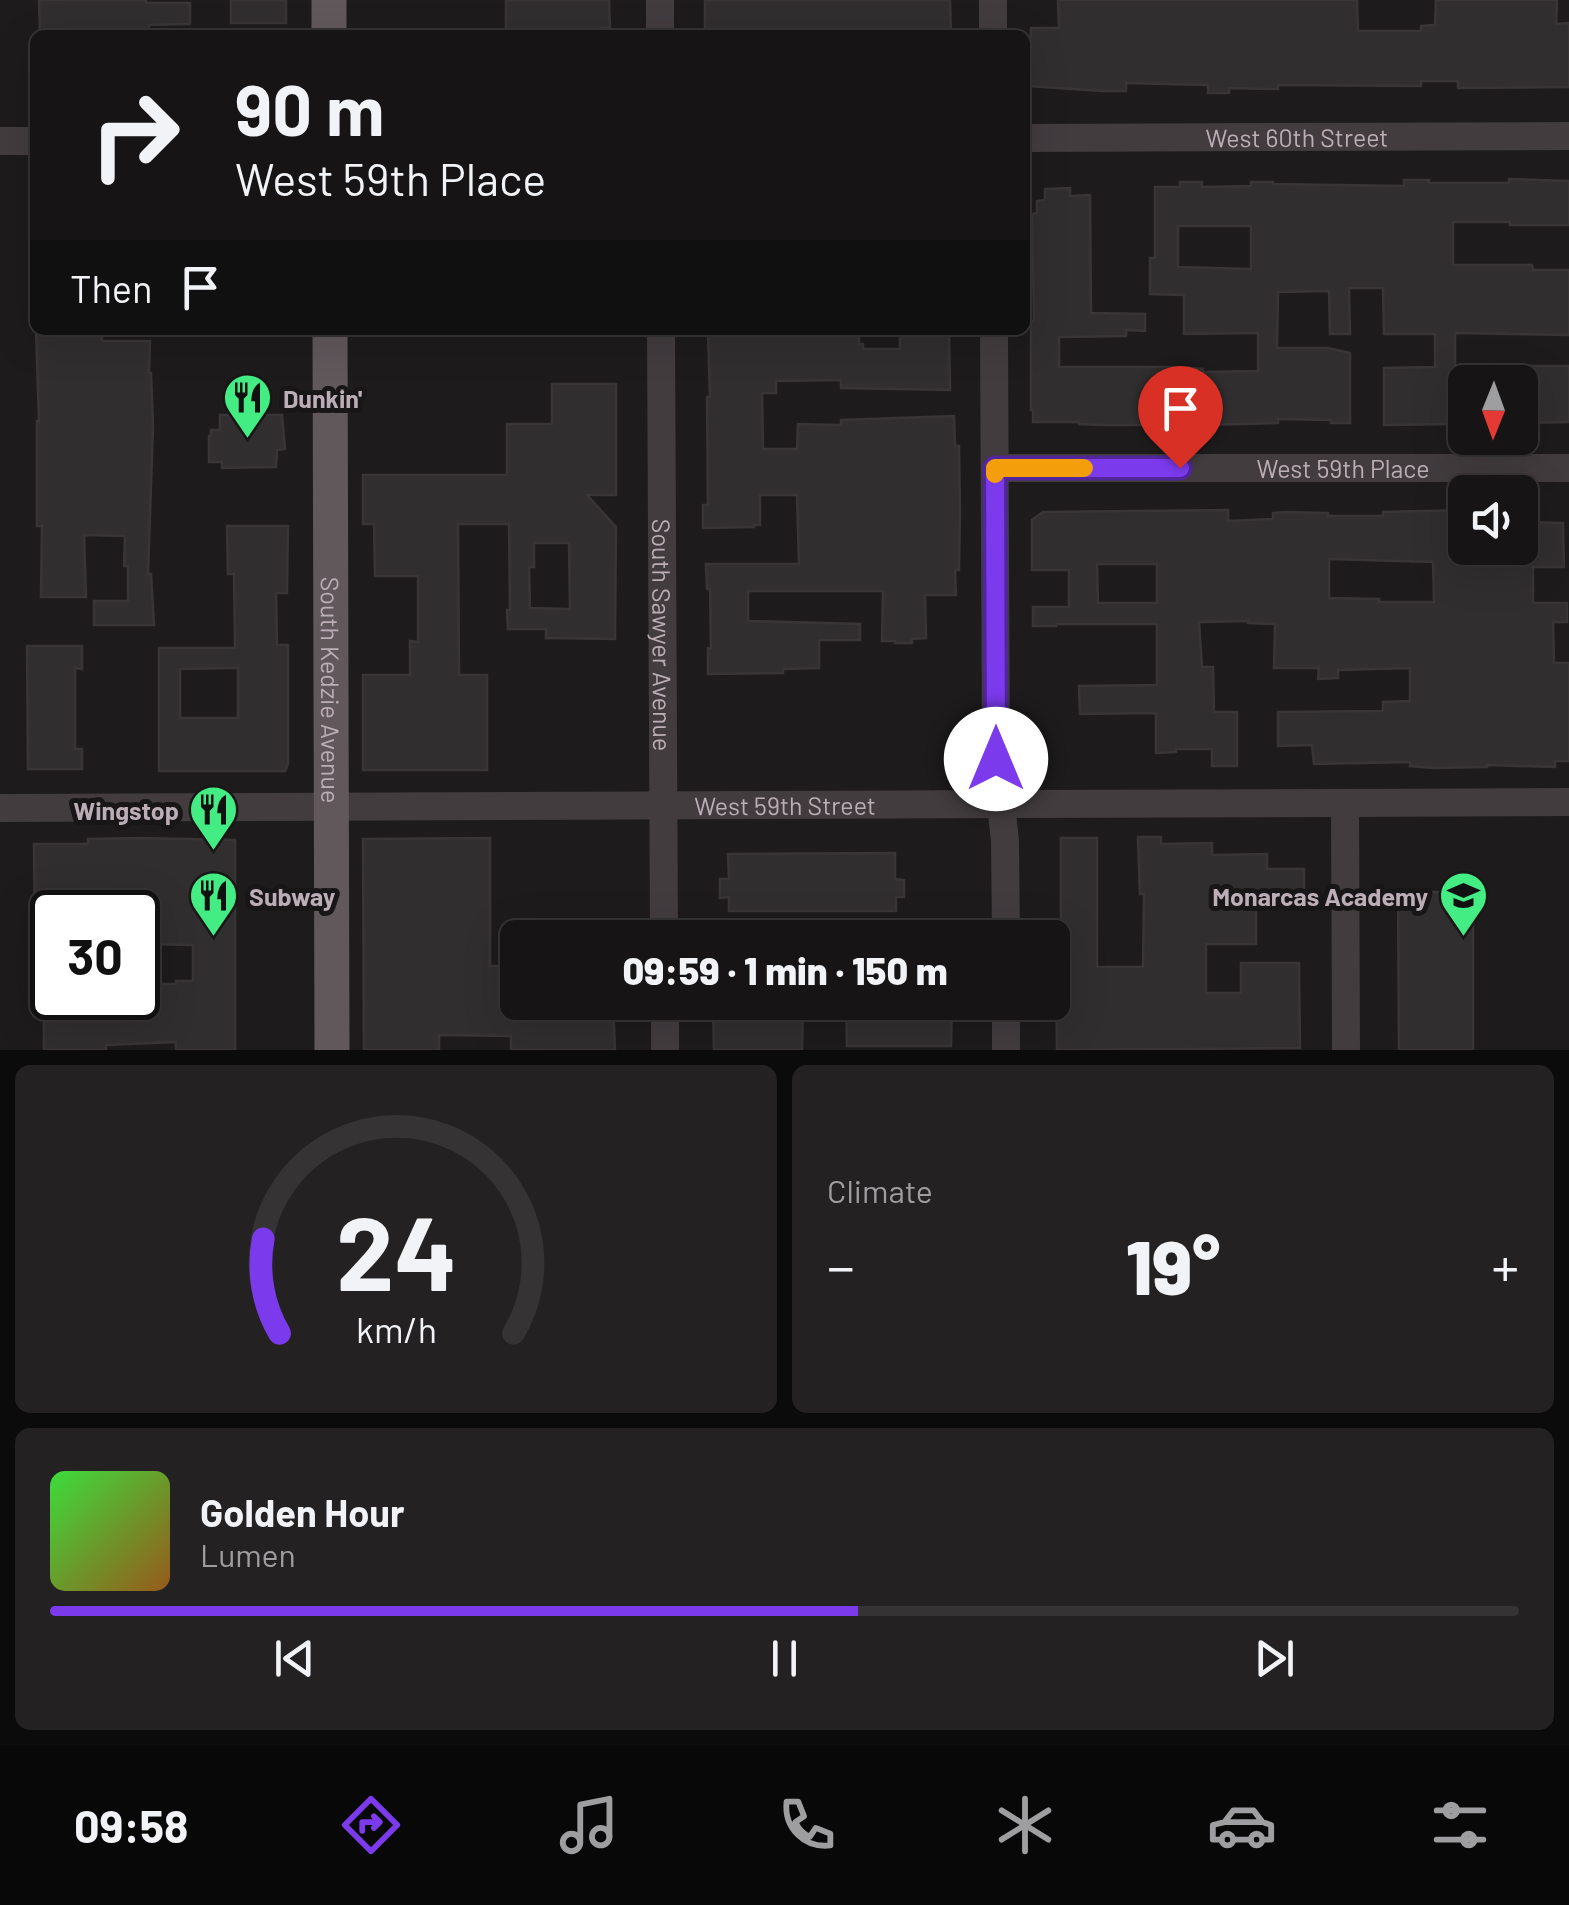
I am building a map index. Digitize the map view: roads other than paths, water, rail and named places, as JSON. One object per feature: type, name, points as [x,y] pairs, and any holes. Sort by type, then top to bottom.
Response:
[{"type":"main road","points":[[329,0],[329,30]]},
{"type":"main road","name":"South Kedzie Avenue","points":[[330,335],[332,1050]]},
{"type":"street","points":[[660,0],[660,30]]},
{"type":"street","points":[[993,0],[993,30]]},
{"type":"street","name":"West 60th Street","points":[[1030,138],[1569,136]]},
{"type":"street","points":[[0,141],[30,142]]},
{"type":"street","name":"South Sawyer Avenue","points":[[662,335],[664,920]]},
{"type":"street","points":[[994,335],[996,759],[1006,841],[1006,920]]},
{"type":"street","name":"West 59th Place","points":[[995,468],[1569,468]]},
{"type":"street","name":"West 59th Street","points":[[0,808],[1569,802]]},
{"type":"street","points":[[1345,804],[1346,1050]]},
{"type":"street","points":[[665,1020],[665,1050]]},
{"type":"street","points":[[1006,1020],[1006,1050]]},
{"type":"place","name":"Dunkin'","points":[[248,440]]},
{"type":"place","name":"Wingstop","points":[[214,852]]},
{"type":"place","name":"Subway","points":[[214,938]]},
{"type":"place","name":"Monarcas Academy","points":[[1463,938]]}]
